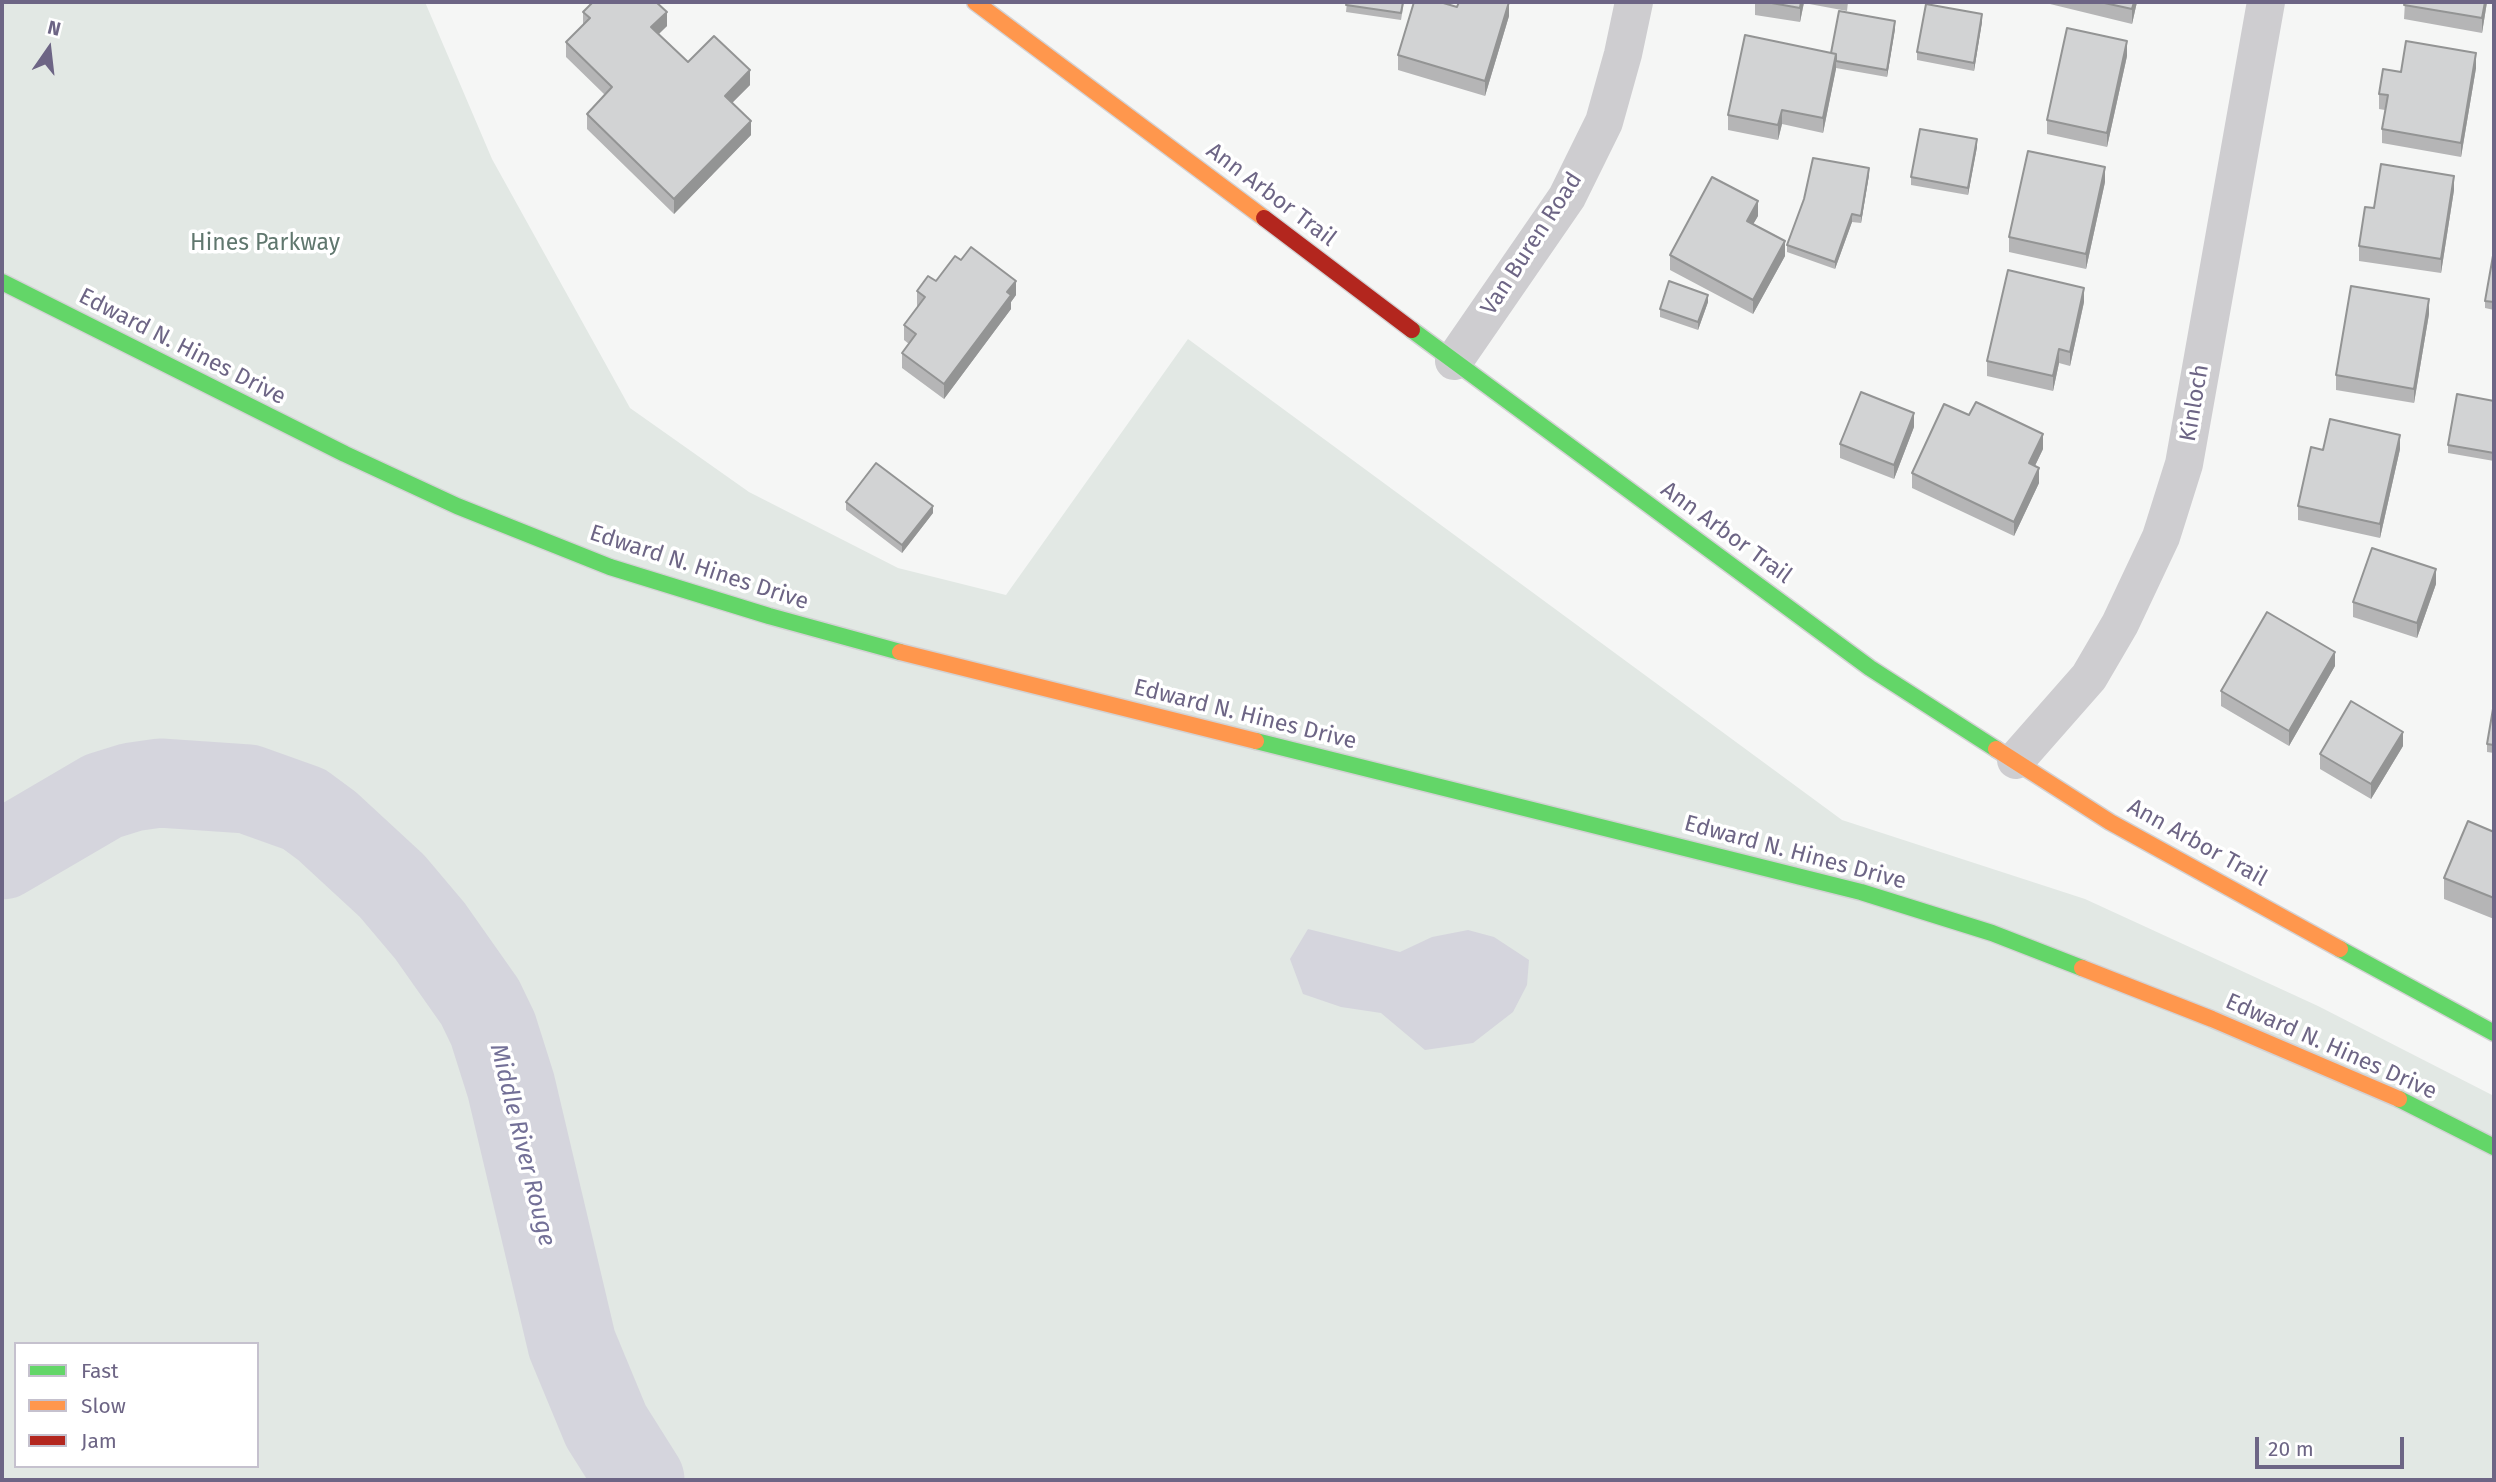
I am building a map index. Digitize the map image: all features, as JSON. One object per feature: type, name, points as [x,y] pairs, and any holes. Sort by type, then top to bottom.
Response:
[{"type":"street","name":"Ann Arbor Trail","points":[[975,2],[1870,668],[2110,822],[2494,1033]]},
{"type":"street","name":"Van Buren Road","points":[[1454,361],[1567,197],[1604,122],[1634,2]]},
{"type":"street","name":"Kinloch","points":[[2015,760],[2090,677],[2120,624],[2161,537],[2184,464],[2266,2]]},
{"type":"street","name":"Edward N. Hines Drive","points":[[2,282],[345,454],[457,506],[610,567],[769,616],[909,654],[1861,892],[1992,933],[2212,1019],[2399,1099],[2494,1147]]},
{"type":"green space","name":"Hines Parkway","points":[[2,2],[425,2],[492,159],[630,408],[749,492],[898,568],[1006,595],[1188,339],[1842,820],[2085,899],[2318,1006],[2494,1096],[2494,1480],[2,1480]]},
{"type":"shaded area","points":[[1308,929],[1400,952],[1432,937],[1468,930],[1494,937],[1529,960],[1527,985],[1513,1012],[1473,1043],[1425,1050],[1381,1013],[1341,1007],[1303,994],[1290,959]]},
{"type":"building","points":[[593,2],[656,2],[667,12],[651,27],[688,62],[714,36],[750,70],[725,96],[751,121],[674,199],[587,114],[612,87],[566,42],[590,18],[583,12]]},
{"type":"building","points":[[1347,2],[1403,2],[1401,13],[1346,5]]},
{"type":"building","points":[[1414,2],[1440,2],[1457,7],[1459,2],[1509,2],[1485,81],[1398,55]]},
{"type":"building","points":[[1766,2],[1801,2],[1800,8]]},
{"type":"building","points":[[2100,2],[2134,2],[2132,9]]},
{"type":"building","points":[[2405,2],[2485,2],[2482,18],[2404,5]]},
{"type":"building","points":[[1926,4],[1982,14],[1974,63],[1917,52]]},
{"type":"building","points":[[1839,11],[1895,21],[1887,70],[1836,61],[1836,54],[1831,53]]},
{"type":"building","points":[[2067,28],[2127,41],[2107,133],[2047,120]]},
{"type":"building","points":[[1745,35],[1836,54],[1823,118],[1782,110],[1778,125],[1728,115]]},
{"type":"building","points":[[2406,41],[2476,53],[2461,143],[2382,129],[2388,95],[2379,94],[2383,69],[2401,72]]},
{"type":"building","points":[[1920,129],[1977,139],[1968,188],[1911,177]]},
{"type":"building","points":[[2028,151],[2105,167],[2086,254],[2009,237]]},
{"type":"building","points":[[1813,158],[1869,168],[1861,216],[1852,214],[1835,262],[1787,245],[1804,199]]},
{"type":"building","points":[[2381,164],[2454,176],[2441,259],[2359,246],[2365,207],[2374,208]]},
{"type":"building","points":[[1712,177],[1758,201],[1747,221],[1785,241],[1753,300],[1670,255]]},
{"type":"building","points":[[971,247],[1016,281],[1007,292],[1011,295],[944,384],[902,353],[916,334],[904,325],[925,297],[917,291],[928,276],[936,281],[955,256],[961,260]]},
{"type":"building","points":[[2494,250],[2494,302],[2485,301]]},
{"type":"building","points":[[2008,270],[2084,288],[2070,352],[2059,349],[2053,376],[1987,361]]},
{"type":"building","points":[[1669,281],[1708,295],[1698,322],[1660,309]]},
{"type":"building","points":[[2351,286],[2429,299],[2414,389],[2336,375]]},
{"type":"building","points":[[1861,392],[1914,413],[1894,465],[1840,444]]},
{"type":"building","points":[[2457,394],[2494,401],[2494,453],[2448,445]]},
{"type":"building","points":[[1976,402],[2043,434],[2029,463],[2039,468],[2014,522],[1912,473],[1944,404],[1969,415]]},
{"type":"building","points":[[2330,419],[2400,435],[2380,524],[2298,506],[2311,447],[2323,450]]},
{"type":"building","points":[[876,463],[933,506],[902,545],[846,502]]},
{"type":"building","points":[[2372,548],[2436,569],[2417,623],[2353,602]]},
{"type":"building","points":[[2267,612],[2335,652],[2289,731],[2221,691]]},
{"type":"building","points":[[2351,701],[2403,732],[2371,784],[2320,754]]},
{"type":"building","points":[[2494,703],[2494,745],[2487,744]]},
{"type":"building","points":[[2468,821],[2494,832],[2494,898],[2444,878]]},
{"type":"waterway","name":"Middle River Rouge","points":[[2,855],[103,796],[132,787],[160,783],[248,789],[304,809],[327,826],[392,886],[430,931],[480,1002],[493,1029],[511,1086],[572,1344],[606,1426],[640,1480]]},
{"type":"traffic: fast","points":[[2,282],[345,454],[457,506],[610,567],[769,616],[900,652]]},
{"type":"traffic: fast","points":[[1412,330],[1870,668],[1996,749]]},
{"type":"traffic: fast","points":[[1256,741],[1861,892],[1992,933],[2082,968]]},
{"type":"traffic: fast","points":[[2340,949],[2494,1033]]},
{"type":"traffic: fast","points":[[2399,1099],[2494,1147]]},
{"type":"traffic: slow","points":[[975,2],[1264,218]]},
{"type":"traffic: slow","points":[[900,652],[1256,741]]},
{"type":"traffic: slow","points":[[1996,749],[2110,822],[2340,949]]},
{"type":"traffic: slow","points":[[2082,968],[2212,1019],[2399,1099]]},
{"type":"traffic: jam","points":[[1264,218],[1412,330]]}]
